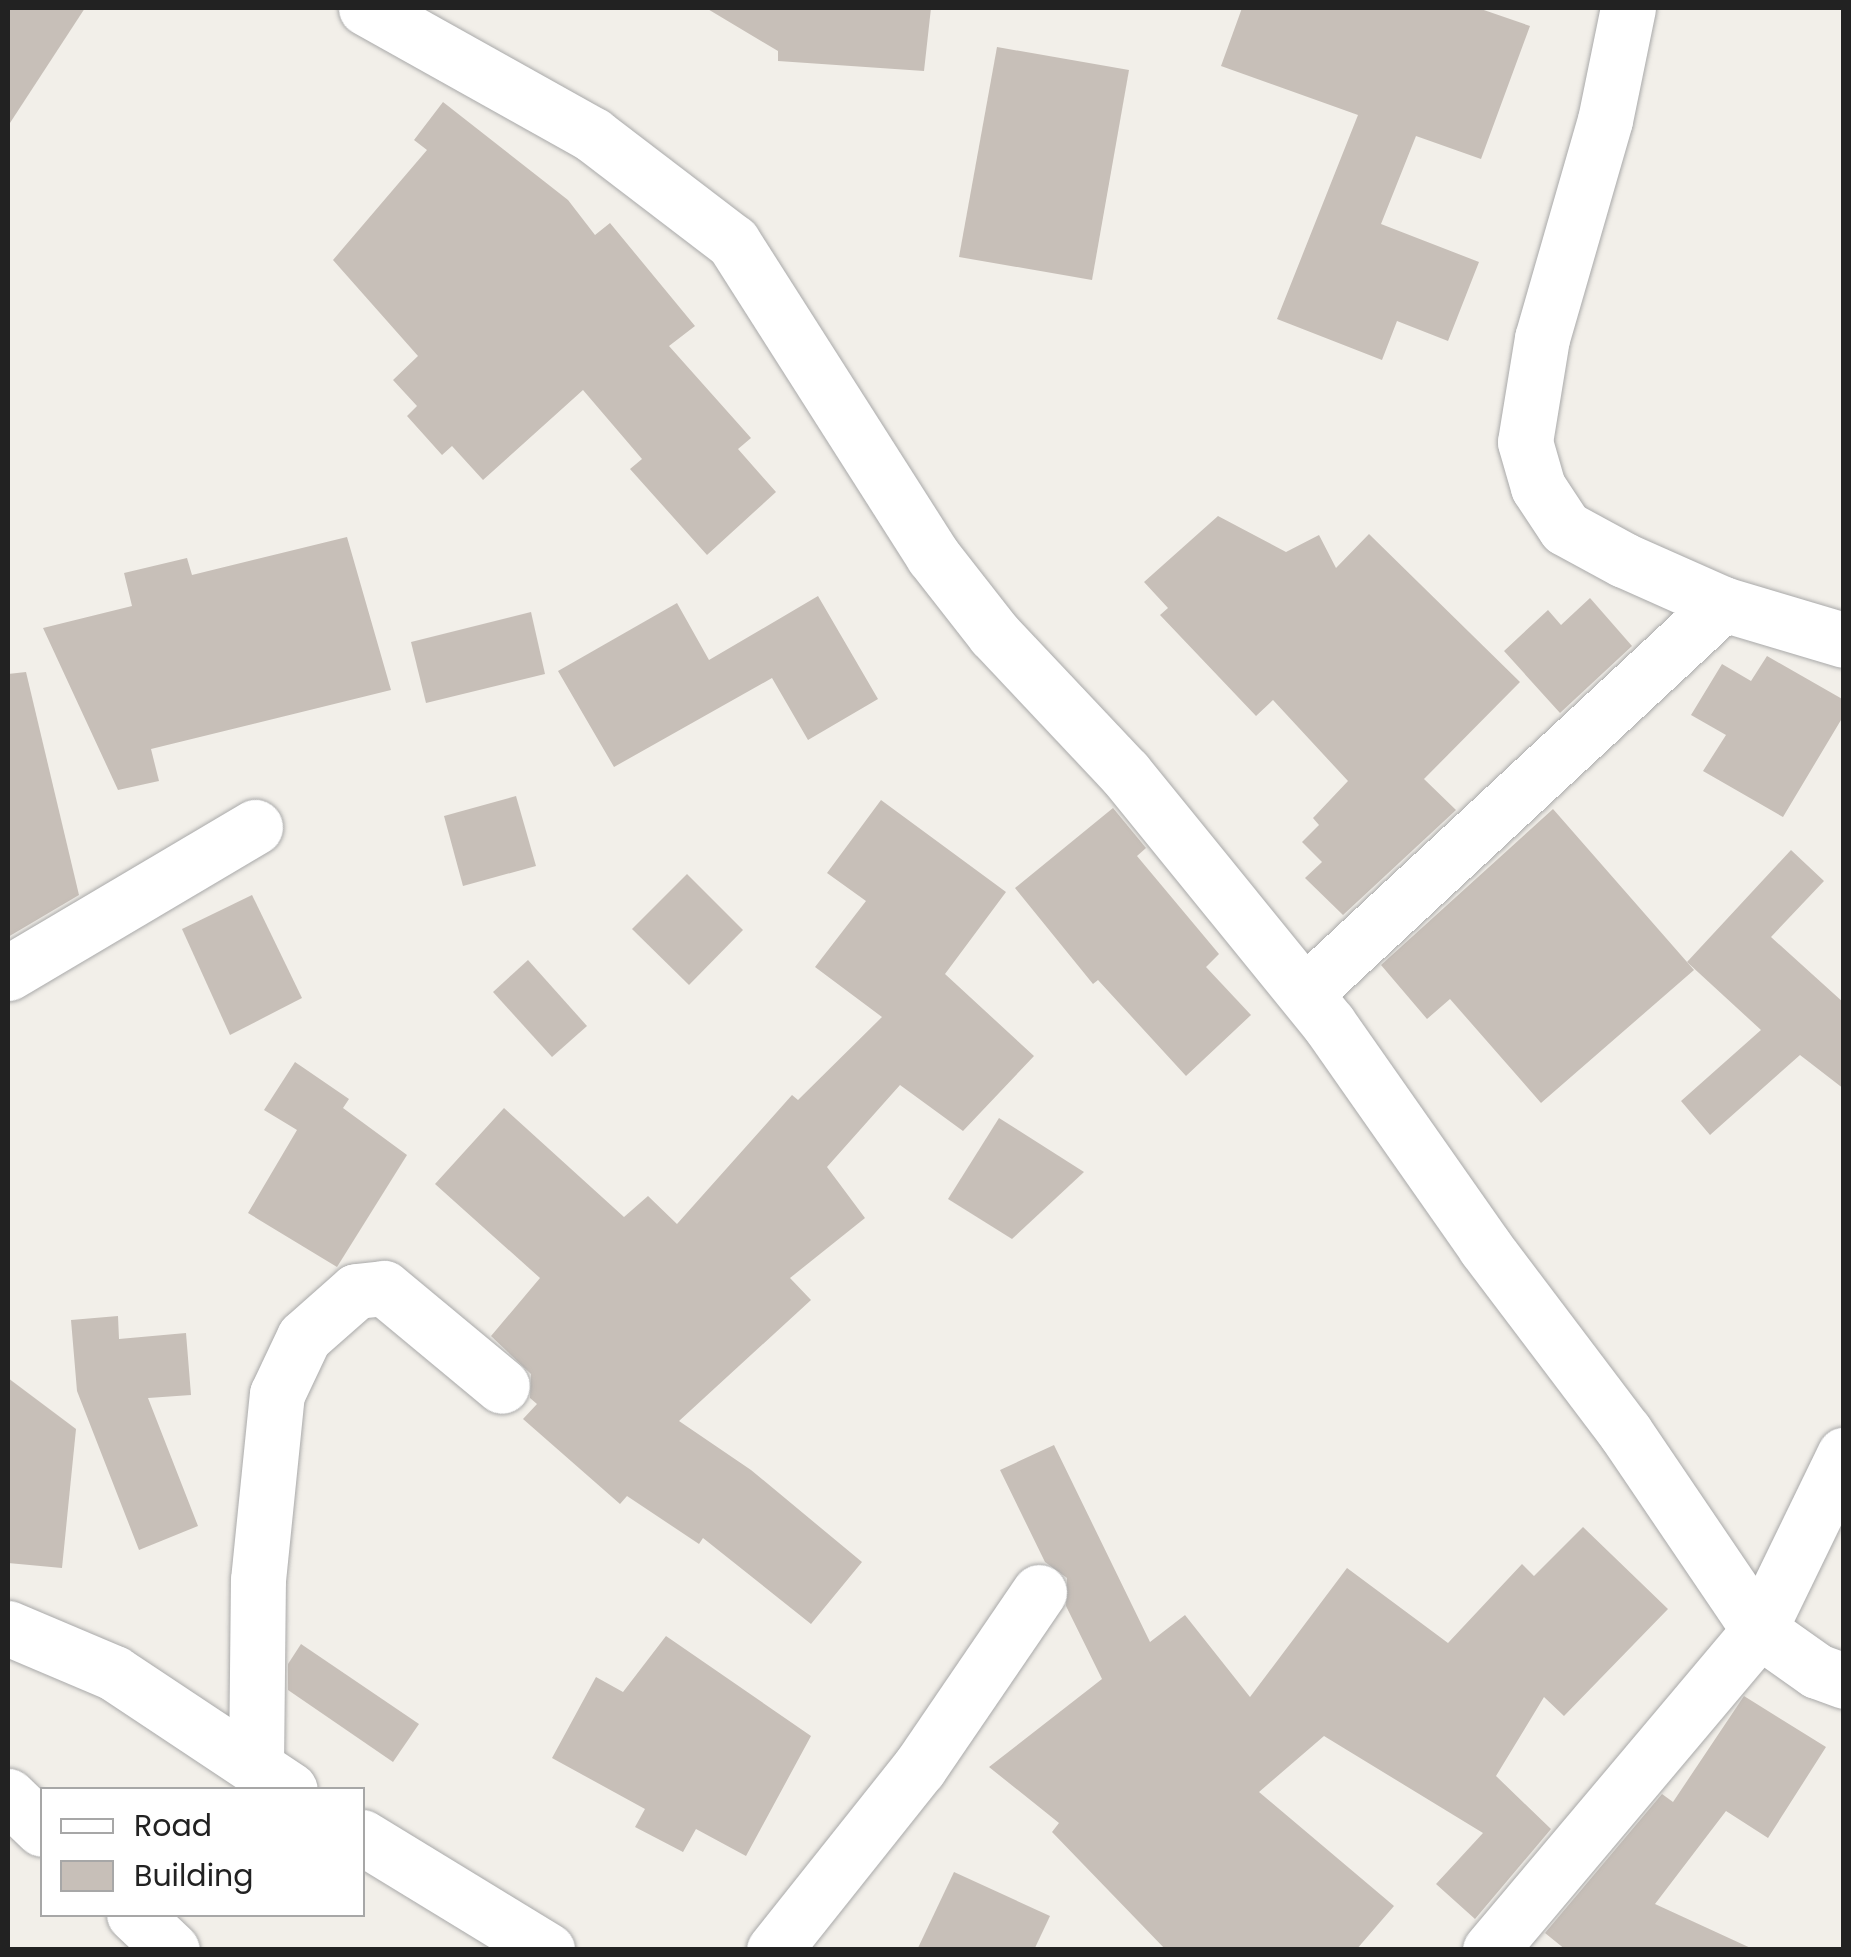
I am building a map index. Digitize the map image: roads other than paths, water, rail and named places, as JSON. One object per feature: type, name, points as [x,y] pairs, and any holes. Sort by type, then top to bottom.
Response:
[{"type":"street","points":[[366,8],[594,135],[733,242],[933,556],[994,634],[1125,773],[1305,993],[1625,1432],[1759,1630],[1817,1672],[1844,1681]]},
{"type":"street","points":[[1628,8],[1605,120],[1542,338],[1524,442],[1538,488],[1565,528],[1723,604],[1844,640]]},
{"type":"street","points":[[1305,993],[1723,604]]},
{"type":"street","points":[[8,973],[254,827]]},
{"type":"street","points":[[273,1778],[258,1580],[277,1394],[304,1337],[356,1291],[384,1288],[502,1386]]},
{"type":"street","points":[[1490,1950],[1759,1630],[1844,1455]]},
{"type":"street","points":[[774,1950],[918,1768],[1039,1592]]},
{"type":"street","points":[[8,1628],[114,1673],[273,1778]]},
{"type":"street","points":[[8,1796],[40,1827]]},
{"type":"street","points":[[365,1839],[547,1950]]},
{"type":"street","points":[[137,1917],[172,1950]]}]
